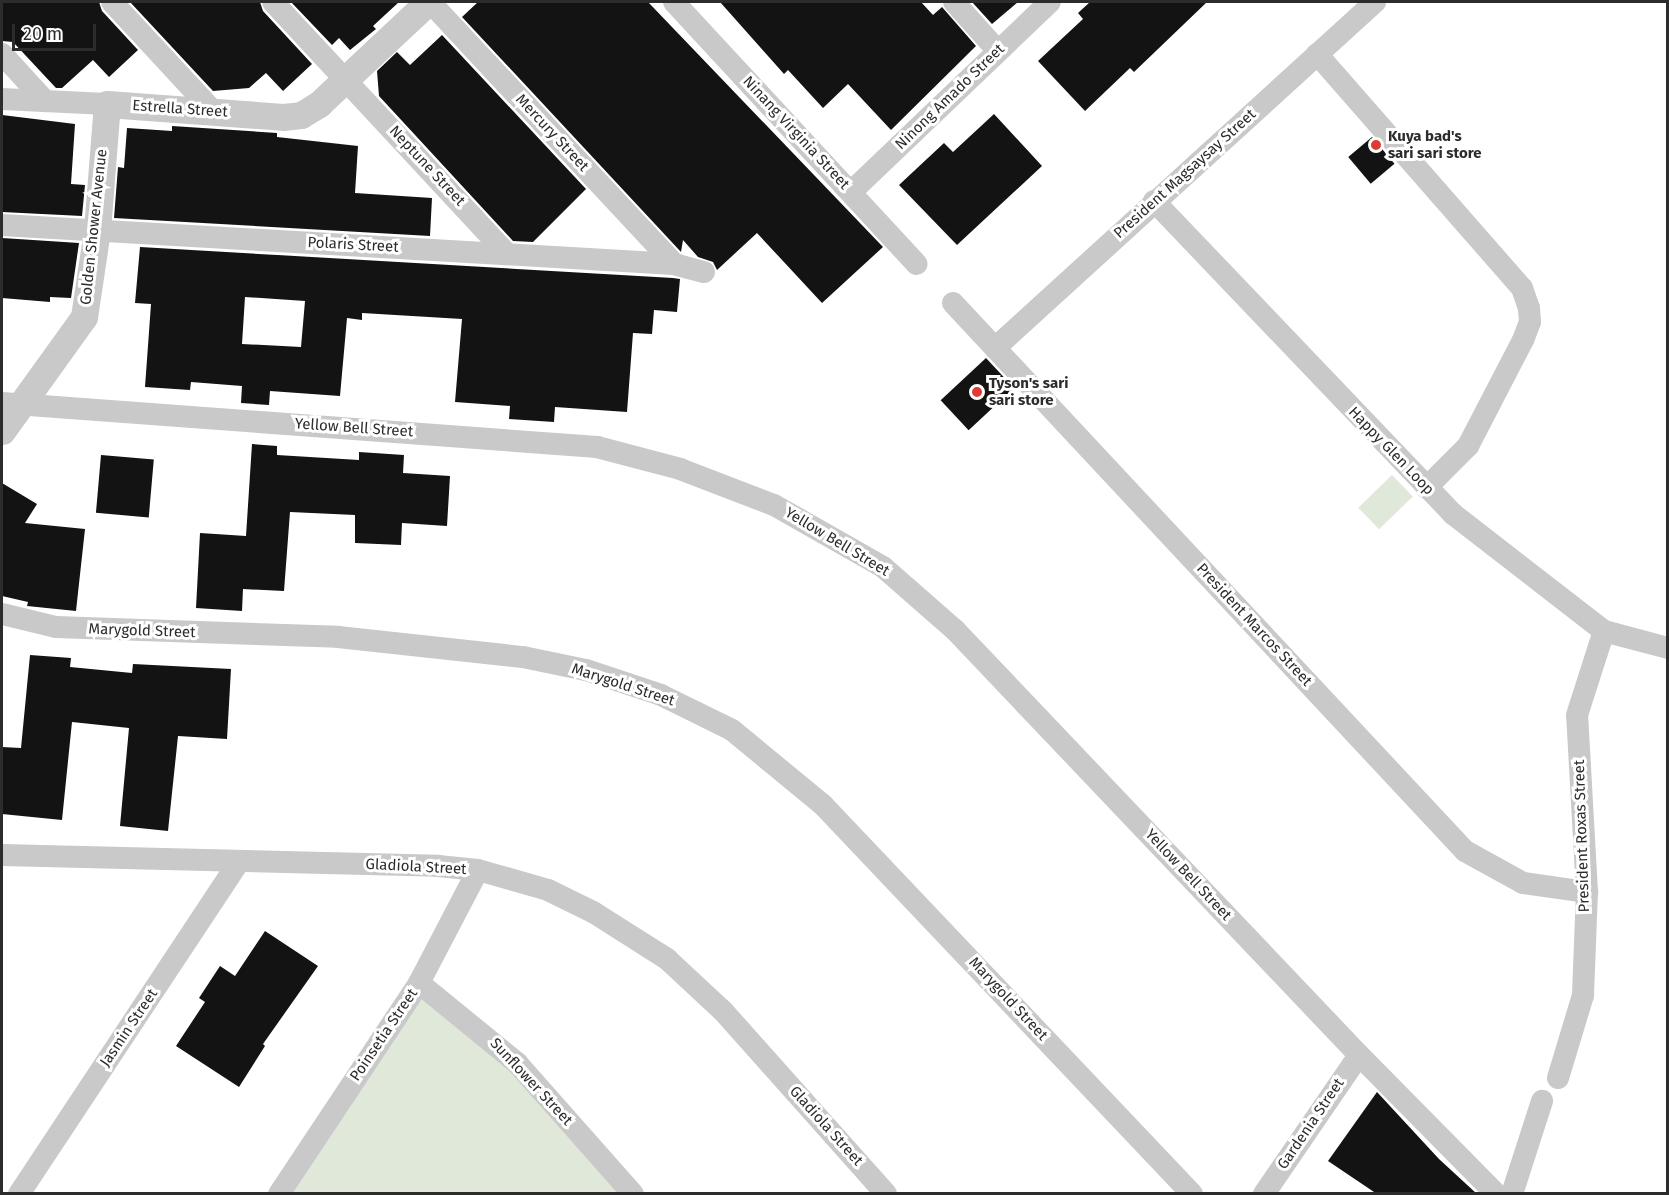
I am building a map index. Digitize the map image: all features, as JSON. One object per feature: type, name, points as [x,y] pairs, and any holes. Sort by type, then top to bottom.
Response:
[{"type":"street","points":[[112,2],[214,112]]},
{"type":"street","name":"Neptune Street","points":[[273,2],[507,254]]},
{"type":"street","name":"Estrella Street","points":[[2,99],[301,115],[320,104],[429,2]]},
{"type":"street","name":"Mercury Street","points":[[429,2],[674,264]]},
{"type":"street","name":"Ninang Virginia Street","points":[[674,2],[917,264]]},
{"type":"street","points":[[954,2],[998,51]]},
{"type":"street","name":"Ninong Amado Street","points":[[851,192],[1050,2]]},
{"type":"street","name":"President Magsaysay Street","points":[[995,348],[1375,2]]},
{"type":"street","points":[[2,54],[45,101]]},
{"type":"street","points":[[1317,54],[1522,288],[1529,308],[1530,322],[1523,340],[1468,446],[1426,488]]},
{"type":"street","name":"Golden Shower Avenue","points":[[2,431],[11,403],[84,317],[97,230],[107,104]]},
{"type":"street","name":"Happy Glen Loop","points":[[1154,201],[1426,488],[1604,631],[1668,648]]},
{"type":"street","name":"Polaris Street","points":[[2,225],[674,264],[704,272]]},
{"type":"street","name":"President Marcos Street","points":[[953,303],[1465,851],[1524,883],[1587,892]]},
{"type":"street","name":"Yellow Bell Street","points":[[11,403],[597,447],[680,469],[774,505],[883,567],[955,630],[1359,1055],[1496,1194]]},
{"type":"street","name":"Marygold Street","points":[[2,614],[56,627],[338,637],[523,657],[586,670],[661,695],[732,730],[824,805],[1192,1194]]},
{"type":"street","name":"President Roxas Street","points":[[1558,1078],[1582,995],[1587,892],[1577,715],[1604,631]]},
{"type":"street","name":"Gladiola Street","points":[[2,855],[478,870],[561,895],[667,958],[723,1011],[886,1194]]},
{"type":"street","name":"Jasmin Street","points":[[19,1194],[239,862]]},
{"type":"street","name":"Poinsetia Street","points":[[279,1194],[419,982],[478,870]]},
{"type":"street","name":"Sunflower Street","points":[[419,982],[517,1063],[633,1194]]},
{"type":"street","name":"Gardenia Street","points":[[1264,1194],[1359,1055]]},
{"type":"street","points":[[1512,1194],[1542,1101]]},
{"type":"green space","points":[[1392,475],[1413,497],[1379,529],[1358,508]]},
{"type":"green space","points":[[423,995],[478,1036],[624,1194],[292,1194]]},
{"type":"building","points":[[2,2],[99,2],[102,11],[138,50],[109,77],[93,60],[62,88],[56,88],[13,42],[2,41]]},
{"type":"building","points":[[130,2],[260,2],[263,11],[312,64],[283,91],[266,73],[249,88],[213,91]]},
{"type":"building","points":[[291,2],[399,2],[373,26],[376,29],[350,50],[339,38],[332,45]]},
{"type":"building","points":[[478,2],[648,2],[883,247],[822,303],[757,233],[717,270],[713,262],[698,257],[683,240],[681,252],[462,17]]},
{"type":"building","points":[[720,2],[921,2],[933,15],[942,7],[976,46],[891,130],[848,84],[823,108],[788,70],[784,74]]},
{"type":"building","points":[[972,2],[1018,2],[992,24]]},
{"type":"building","points":[[1090,2],[1207,2],[1134,72],[1130,68],[1085,111],[1038,61],[1083,19],[1078,13]]},
{"type":"building","points":[[442,35],[586,189],[533,242],[513,241],[379,96],[377,71],[397,52],[410,65]]},
{"type":"building","points":[[994,114],[1042,166],[957,245],[899,185],[944,143],[953,152]]},
{"type":"building","points":[[2,115],[75,124],[71,184],[85,185],[82,216],[2,212]]},
{"type":"building","points":[[172,126],[277,133],[277,137],[358,146],[355,193],[432,198],[430,236],[114,218],[118,167],[124,168],[127,128],[172,131]]},
{"type":"building","name":"Kuya bad's sari sari store","points":[[1372,137],[1394,164],[1371,184],[1348,157]]},
{"type":"building","points":[[2,238],[79,243],[71,298],[50,297],[50,302],[2,298]]},
{"type":"building","points":[[140,247],[680,279],[677,312],[654,310],[652,334],[633,333],[627,412],[555,407],[554,422],[509,419],[510,406],[455,402],[462,319],[362,313],[362,320],[347,318],[340,396],[270,391],[269,405],[241,403],[242,386],[191,382],[190,390],[145,387],[151,304],[135,303]],"holes":[[[245,297],[305,301],[301,347],[242,344]]]},
{"type":"building","name":"Tyson's sari sari store","points":[[986,358],[1014,388],[969,430],[941,400]]},
{"type":"building","points":[[252,444],[277,446],[277,455],[359,460],[359,452],[404,455],[403,473],[450,476],[447,526],[402,523],[401,545],[355,543],[355,515],[290,512],[284,591],[243,589],[242,611],[196,608],[200,533],[246,536]]},
{"type":"building","points":[[101,455],[154,460],[149,517],[96,513]]},
{"type":"building","points":[[2,483],[37,504],[25,523],[85,529],[76,611],[27,606],[28,602],[2,596]]},
{"type":"building","points":[[30,655],[71,658],[70,667],[132,673],[133,664],[231,669],[227,739],[178,736],[168,831],[120,826],[129,728],[72,722],[62,820],[2,814],[2,747],[21,748]]},
{"type":"building","points":[[265,931],[318,966],[263,1044],[265,1046],[239,1087],[176,1046],[205,1002],[199,998],[220,966],[235,976]]},
{"type":"building","points":[[1377,1092],[1439,1159],[1477,1194],[1377,1194],[1328,1161]]},
{"type":"place","name":"Kuya bad's sari sari store","points":[[1376,145]]},
{"type":"place","name":"Tyson's sari sari store","points":[[977,392]]}]
